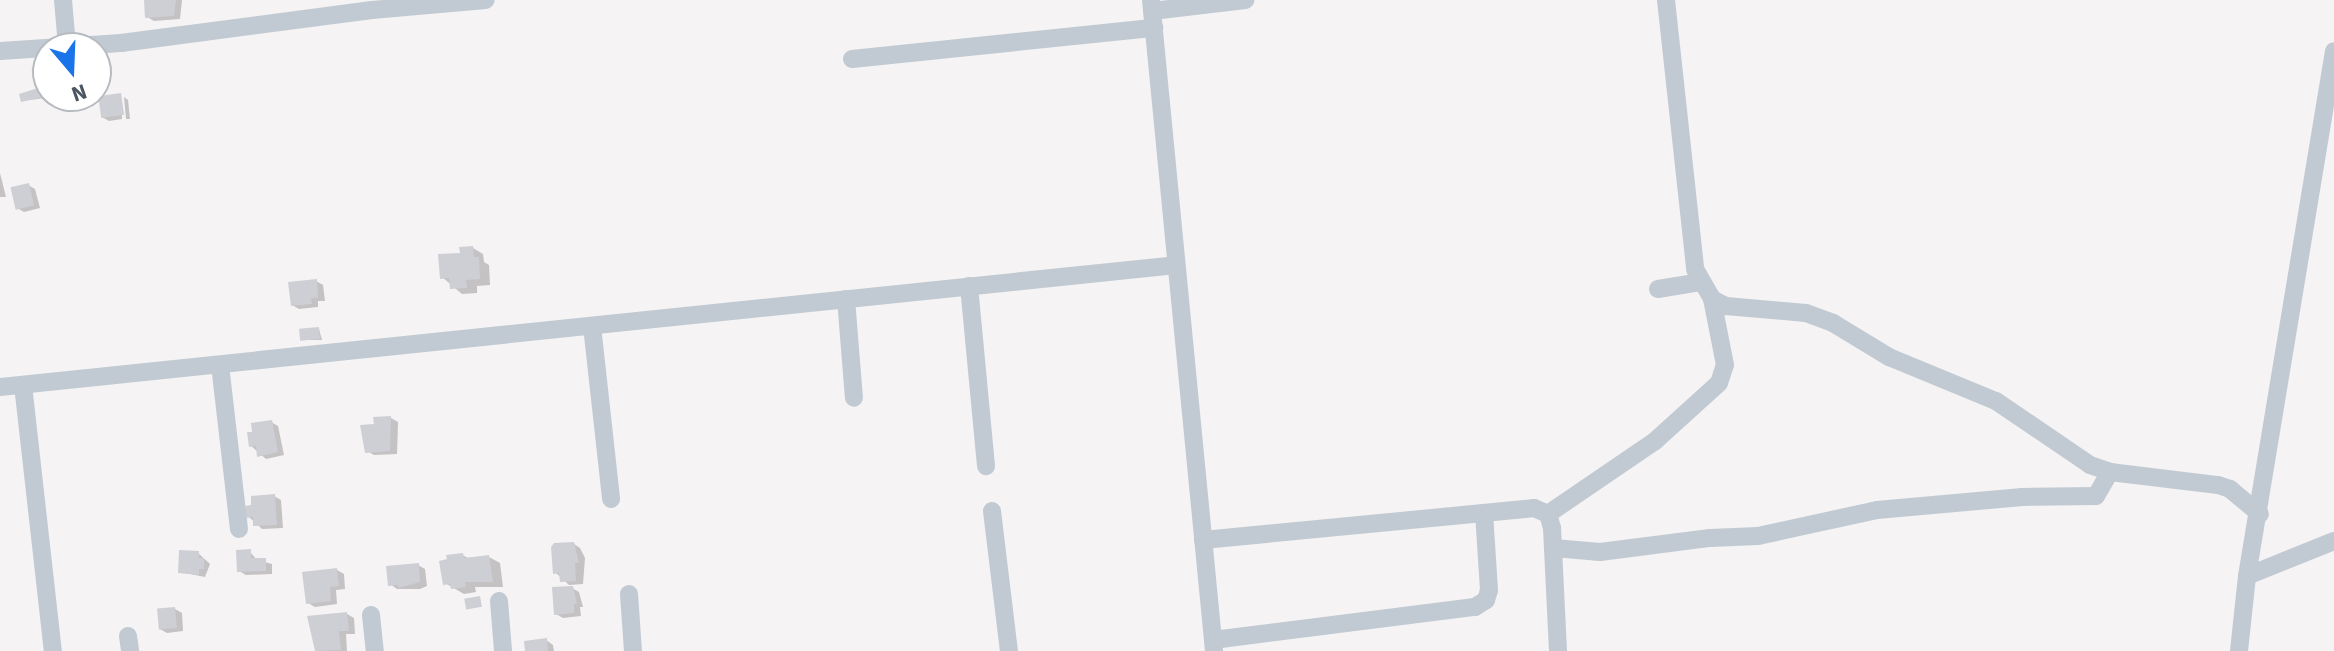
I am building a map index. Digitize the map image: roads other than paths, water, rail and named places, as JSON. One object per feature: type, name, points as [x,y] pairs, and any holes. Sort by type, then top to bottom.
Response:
[{"type":"street","points":[[63,0],[66,32]]},
{"type":"street","points":[[112,44],[360,6],[486,0]]},
{"type":"street","points":[[852,59],[1245,0]]},
{"type":"street","points":[[1548,514],[1655,441],[1719,383],[1725,365],[1712,299],[1695,269],[1666,0]]},
{"type":"street","points":[[1152,13],[1213,646],[1475,607],[1486,600],[1489,590],[1484,513]]},
{"type":"street","points":[[0,51],[32,49]]},
{"type":"street","points":[[2239,651],[2247,576],[2260,514],[2334,51]]},
{"type":"street","points":[[0,387],[1176,265]]},
{"type":"street","points":[[1658,289],[1701,282]]},
{"type":"street","points":[[969,286],[986,466]]},
{"type":"street","points":[[846,299],[854,398]]},
{"type":"street","points":[[1712,299],[1726,306],[1806,313],[1833,323],[1889,357],[1996,401],[2064,449],[2110,472],[2218,485],[2230,489],[2260,514]]},
{"type":"street","points":[[592,326],[611,499]]},
{"type":"street","points":[[220,365],[239,529]]},
{"type":"street","points":[[23,385],[53,651]]},
{"type":"street","points":[[1554,548],[1600,552],[1710,538],[1758,536],[1877,510],[2022,497],[2096,496],[2110,472]]},
{"type":"street","points":[[1203,540],[1534,508],[1548,514]]},
{"type":"street","points":[[992,511],[1009,651]]},
{"type":"street","points":[[1548,514],[1554,548],[1558,651]]},
{"type":"street","points":[[2247,576],[2334,541]]},
{"type":"street","points":[[629,594],[633,651]]},
{"type":"street","points":[[499,601],[503,651]]},
{"type":"street","points":[[371,615],[375,651]]}]
